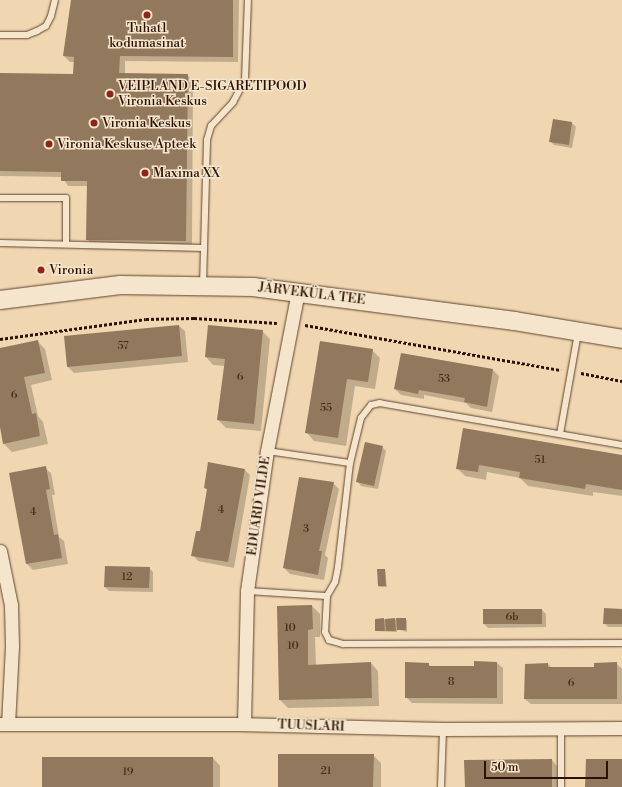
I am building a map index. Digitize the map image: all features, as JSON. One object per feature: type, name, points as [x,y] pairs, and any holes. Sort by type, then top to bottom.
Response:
[{"type":"main road","name":"JÄRVEKÜLA TEE","points":[[0,300],[99,286],[203,285],[298,291],[622,339]]},
{"type":"street","name":"EDUARD VILDE","points":[[244,724],[247,591],[267,451],[298,291]]},
{"type":"street","points":[[0,551],[11,606],[12,646],[4,724]]},
{"type":"street","name":"TUUSLARI","points":[[4,724],[244,724],[443,729],[622,728]]},
{"type":"lane","points":[[0,35],[27,35],[46,26],[52,16],[55,0]]},
{"type":"lane","points":[[203,285],[207,140],[211,126],[233,102],[245,80],[248,0]]},
{"type":"lane","points":[[0,198],[66,198],[66,244]]},
{"type":"lane","points":[[0,243],[204,248]]},
{"type":"lane","points":[[560,434],[578,332]]},
{"type":"lane","points":[[622,445],[380,403],[371,405],[361,418],[350,463],[338,567],[335,582],[327,596],[326,632],[329,640],[335,643],[622,643]]},
{"type":"lane","points":[[267,451],[350,463]]},
{"type":"lane","points":[[247,591],[327,596]]},
{"type":"lane","points":[[560,728],[561,787]]},
{"type":"lane","points":[[441,787],[443,729]]},
{"type":"path","points":[[0,339],[146,319],[194,318],[292,324],[622,381]]},
{"type":"building","name":"Vironia Keskus","points":[[71,0],[233,0],[233,57],[120,56],[119,73],[188,74],[186,241],[86,240],[87,181],[61,181],[61,172],[0,171],[0,73],[73,74],[74,57],[63,56]]},
{"type":"building","points":[[553,119],[572,122],[569,145],[549,142]]},
{"type":"building","points":[[179,325],[182,356],[67,367],[64,336]]},
{"type":"building","points":[[208,325],[263,330],[254,424],[217,420],[225,359],[205,357]]},
{"type":"building","points":[[38,340],[45,373],[24,377],[32,414],[36,413],[40,436],[3,444],[0,427],[0,348]]},
{"type":"building","points":[[320,341],[373,349],[368,382],[347,379],[338,438],[305,433]]},
{"type":"building","points":[[401,353],[493,369],[487,407],[464,402],[465,398],[419,390],[418,394],[394,389]]},
{"type":"building","points":[[463,428],[622,455],[622,490],[586,484],[585,489],[519,478],[520,472],[479,465],[478,472],[456,469]]},
{"type":"building","points":[[365,442],[383,446],[374,486],[356,482]]},
{"type":"building","points":[[208,462],[245,469],[228,562],[191,556],[196,531],[200,531],[207,489],[204,488]]},
{"type":"building","points":[[46,466],[50,489],[46,490],[54,535],[58,534],[62,558],[26,564],[9,473]]},
{"type":"building","points":[[299,477],[334,482],[319,551],[322,551],[318,575],[283,568]]},
{"type":"building","points":[[105,566],[150,567],[149,588],[104,587]]},
{"type":"building","points":[[377,569],[385,569],[386,586],[378,586]]},
{"type":"building","points":[[312,605],[313,629],[308,630],[308,665],[371,662],[372,698],[279,700],[277,606]]},
{"type":"building","points":[[604,608],[622,609],[622,624],[603,624]]},
{"type":"building","points":[[483,609],[542,609],[542,624],[483,624]]},
{"type":"building","points":[[384,618],[385,631],[375,631],[375,619]]},
{"type":"building","points":[[395,618],[396,631],[386,631],[385,619]]},
{"type":"building","points":[[396,618],[406,618],[406,630],[397,630]]},
{"type":"building","points":[[474,661],[497,662],[497,698],[405,698],[405,662],[429,663],[429,666],[474,666]]},
{"type":"building","points":[[617,662],[617,699],[524,699],[525,664],[548,663],[548,667],[594,667],[594,663]]},
{"type":"building","points":[[278,754],[374,754],[373,787],[278,787]]},
{"type":"building","points":[[42,757],[213,757],[213,787],[42,787]]},
{"type":"building","points":[[552,759],[552,787],[465,787],[464,760]]},
{"type":"building","points":[[586,759],[622,759],[622,787],[585,787]]},
{"type":"place","name":"Tuhat1 kodumasinat","points":[[147,15]]},
{"type":"place","name":"VEIPLAND E-SIGARETIPOOD Vironia Keskus","points":[[110,94]]},
{"type":"place","name":"Vironia Keskus","points":[[94,123]]},
{"type":"place","name":"Vironia Keskuse Apteek","points":[[49,144]]},
{"type":"place","name":"Maxima XX","points":[[145,173]]},
{"type":"place","name":"Vironia","points":[[41,270]]}]
